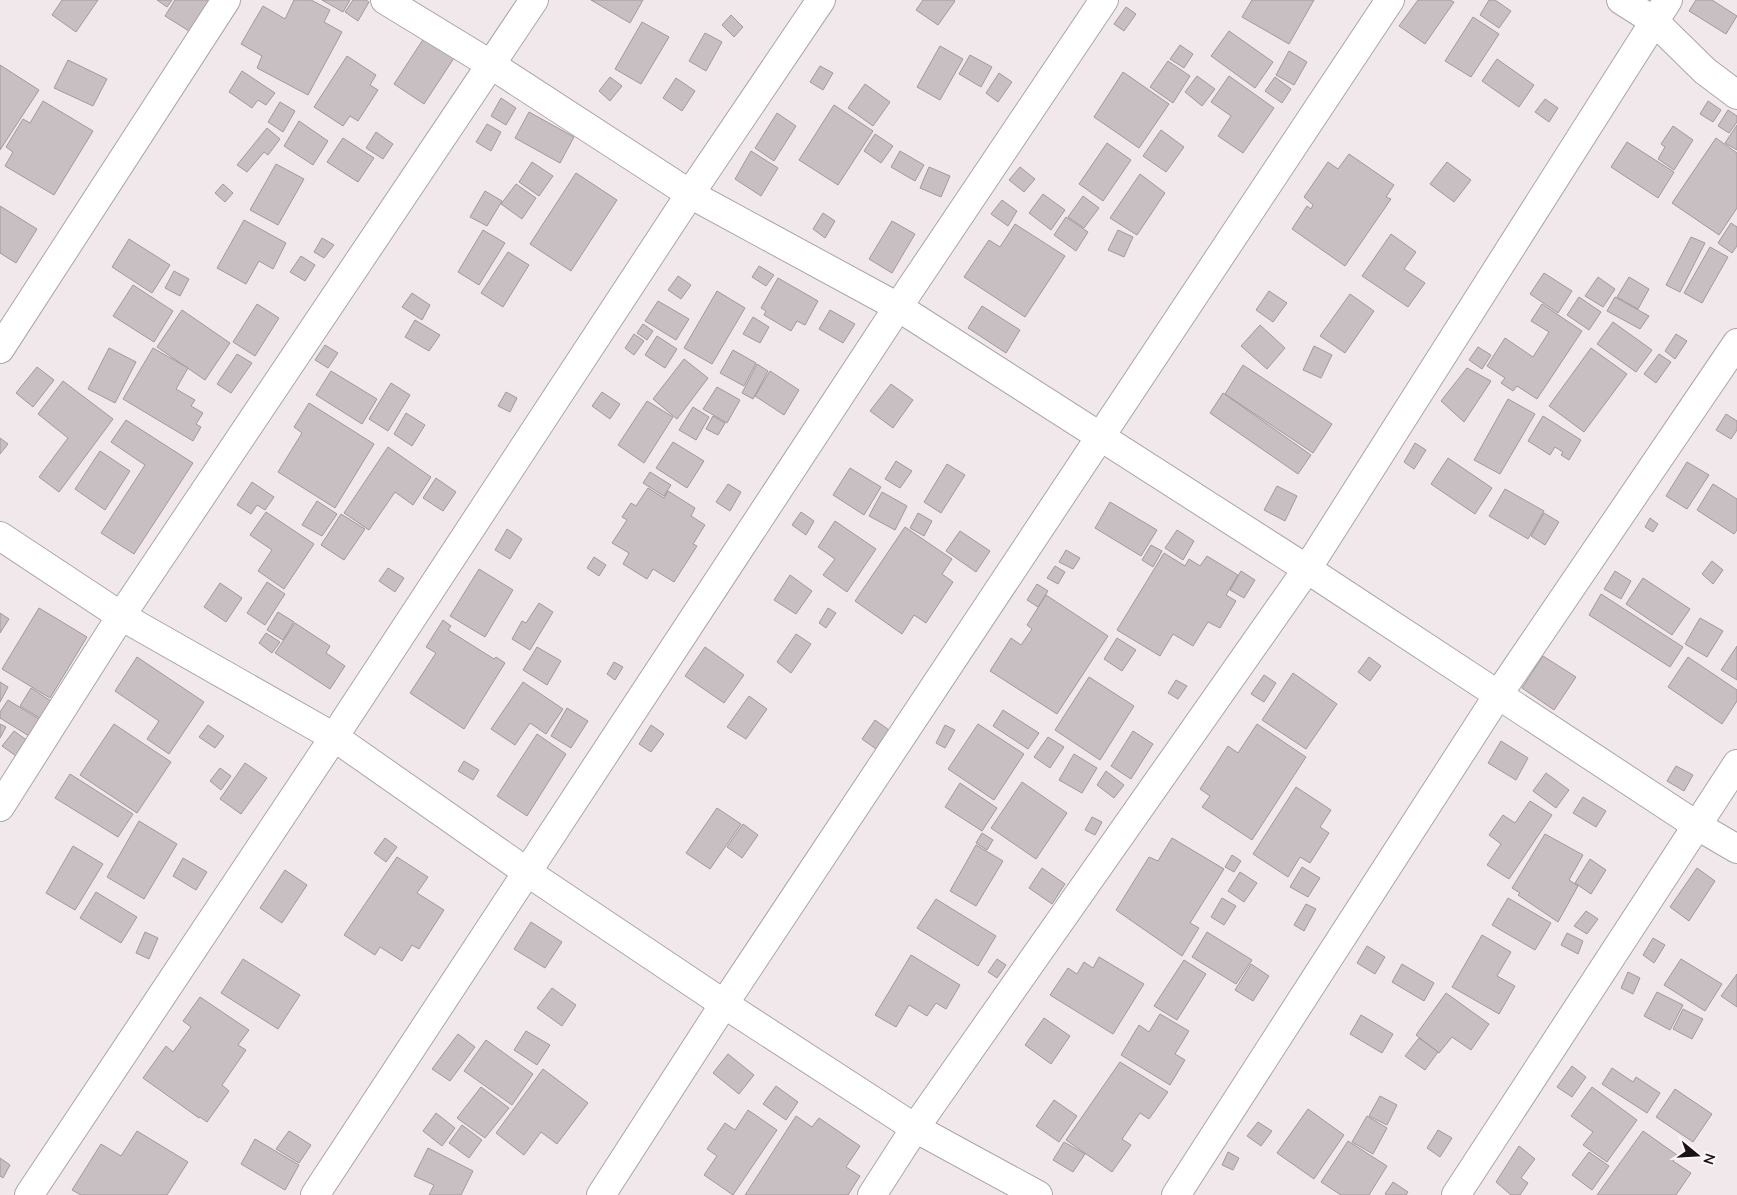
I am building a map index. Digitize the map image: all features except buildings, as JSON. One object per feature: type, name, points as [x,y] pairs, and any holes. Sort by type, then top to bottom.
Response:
[{"type":"street","points":[[0,349],[226,0]]},
{"type":"street","points":[[385,0],[490,64],[690,194],[898,307],[1307,569],[1696,825],[1737,849]]},
{"type":"street","points":[[0,806],[120,616],[534,0]]},
{"type":"street","points":[[29,1195],[334,737],[690,194],[821,0]]},
{"type":"street","points":[[315,1195],[898,307],[1104,0]]},
{"type":"street","points":[[601,1195],[724,1004],[1390,0]]},
{"type":"street","points":[[1621,0],[1661,11],[1705,71],[1737,95]]},
{"type":"street","points":[[872,1195],[915,1128],[1307,569],[1661,11]]},
{"type":"street","points":[[1176,1195],[1498,695],[1737,342]]},
{"type":"street","points":[[0,536],[120,616],[334,737],[527,872],[724,1004],[915,1128],[1038,1195]]},
{"type":"street","points":[[1456,1195],[1737,764]]}]
